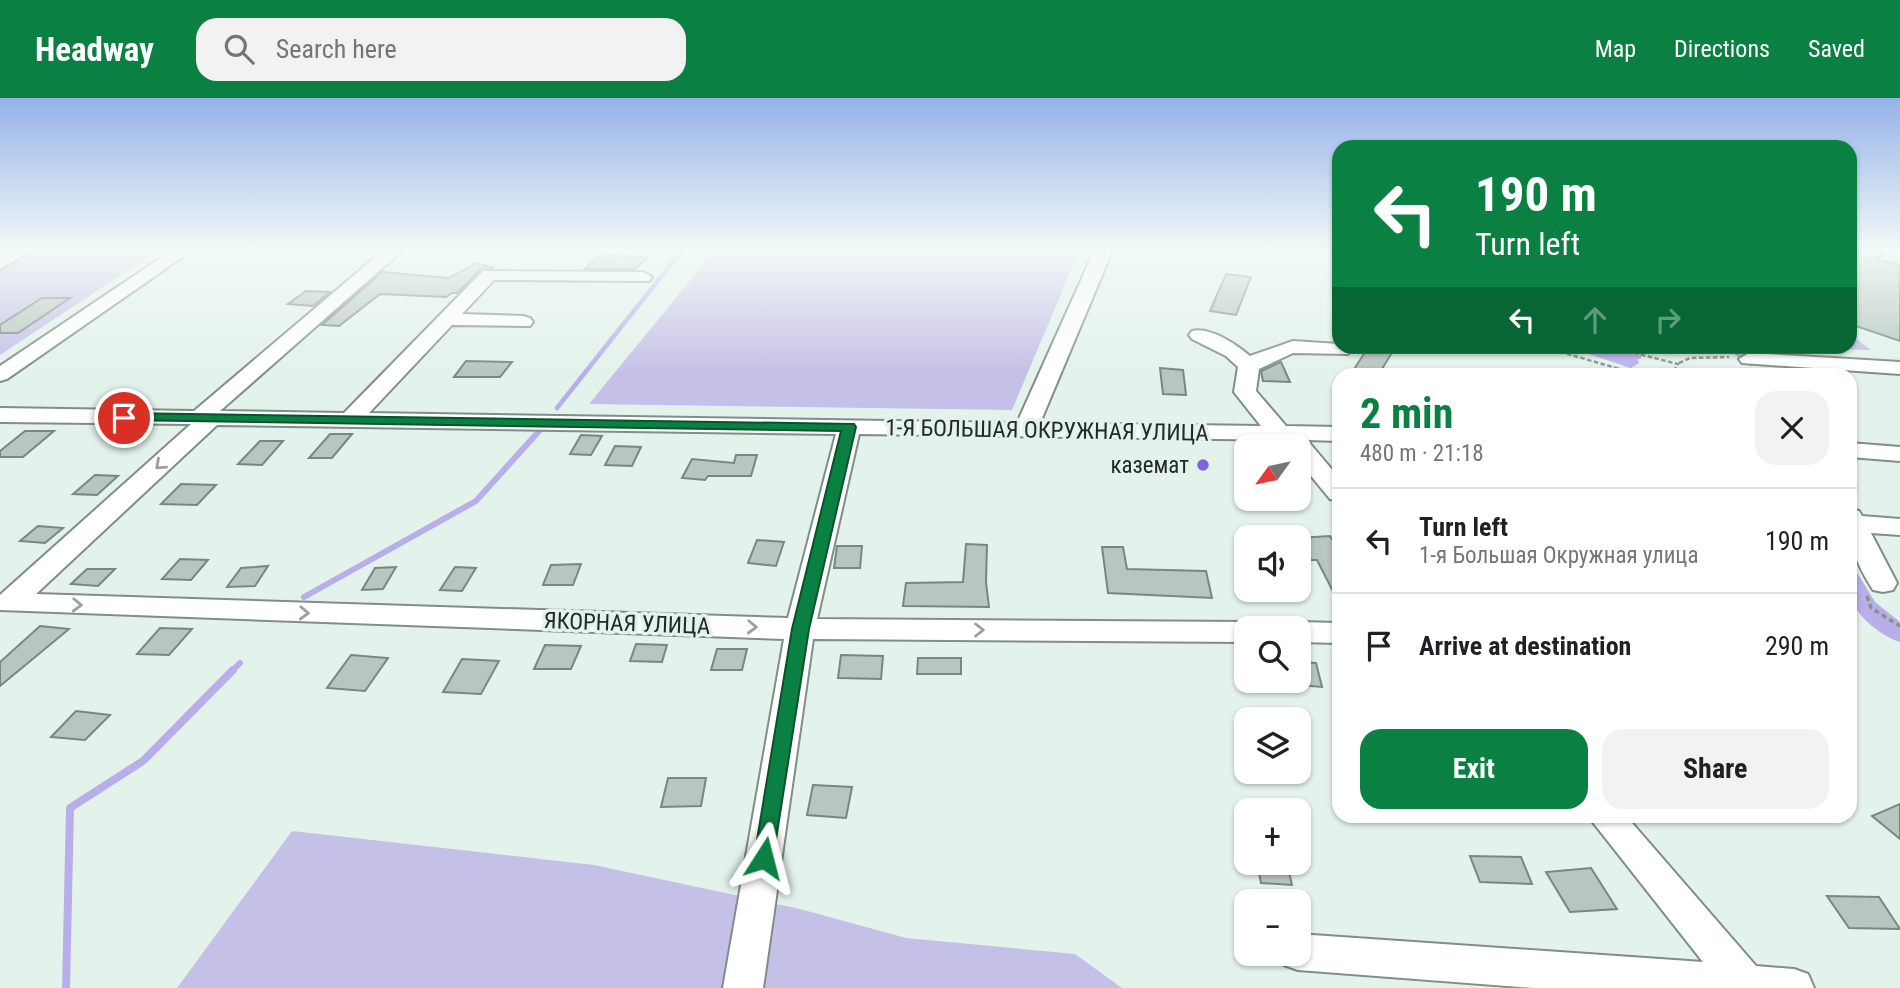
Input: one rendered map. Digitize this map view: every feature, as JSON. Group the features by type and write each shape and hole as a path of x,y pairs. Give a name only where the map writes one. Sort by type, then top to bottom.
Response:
{"street":[{"path":"0,375 124,291"},
{"path":"204,419 349,291"},
{"path":"349,421 474,291"},
{"path":"1026,429 1086,291"},
{"path":"447,319 523,322"},
{"path":"1199,335 1233,352 1250,366"},
{"path":"1332,348 1311,345 1271,351 1250,366 1245,392 1332,486"},
{"path":"0,359 23,359"},
{"path":"1745,359 1900,368"},
{"name":"1-Я БОЛЬШАЯ ОКРУЖНАЯ УЛИЦА","path":"0,415 1332,434"},
{"name":"ЯКОРНАЯ УЛИЦА","path":"204,419 9,603 800,629 1234,632"},
{"path":"760,884 800,629 849,427"},
{"path":"1857,451 1900,454"},
{"path":"1857,522 1900,527"},
{"path":"1857,531 1883,583"},
{"path":"1311,632 1332,632"},
{"path":"1611,823 1745,984"},
{"path":"1311,953 1794,988"}],"lane":[{"path":"743,988 760,884"}],"path":[{"path":"1568,354 1616,368"},
{"path":"1639,354 1678,364 1690,358 1745,359"}],"shaded area":[{"path":"0,291 97,291 0,355"},
{"path":"682,291 1062,291 1012,410 589,404"},
{"path":"1857,339 1871,350 1857,350"},
{"path":"292,831 594,865 800,909 906,938 1075,954 1122,988 177,988"}],"building":[{"path":"306,291 330,292 313,306 288,304"},
{"path":"361,291 459,291 446,297 380,294 339,326 322,325"},
{"path":"1219,291 1246,291 1236,315 1210,311"},
{"path":"1857,291 1900,291 1900,341 1857,326"},
{"path":"42,298 70,298 18,333 0,333 0,325"},
{"path":"1364,354 1391,354 1383,368 1355,368"},
{"path":"466,361 512,362 500,377 454,377"},
{"path":"1281,362 1290,382 1263,381 1261,371"},
{"path":"1160,368 1183,370 1186,395 1163,394"},
{"path":"25,431 54,431 23,457 0,457 0,451"},
{"path":"330,434 352,434 332,458 309,458"},
{"path":"581,435 602,436 591,455 570,454"},
{"path":"260,441 283,441 262,465 238,464"},
{"path":"615,446 641,447 632,466 605,465"},
{"path":"736,455 757,455 751,476 708,476 705,480 682,478 692,459 734,463"},
{"path":"95,475 118,476 97,495 73,494"},
{"path":"181,484 216,485 197,505 161,504"},
{"path":"38,526 63,528 45,543 20,541"},
{"path":"1330,536 1332,589 1317,560 1311,560 1311,537"},
{"path":"757,540 784,542 776,566 748,563"},
{"path":"966,544 987,545 986,582 989,607 903,606 906,583 963,582"},
{"path":"837,546 862,546 860,568 834,568"},
{"path":"1102,547 1123,547 1127,569 1206,571 1212,598 1108,593"},
{"path":"180,559 208,560 191,580 162,579"},
{"path":"581,564 573,585 543,585 551,565"},
{"path":"268,566 255,586 227,587 241,568"},
{"path":"396,567 383,589 362,590 375,568"},
{"path":"455,567 476,568 462,591 440,590"},
{"path":"87,569 115,569 98,586 71,584"},
{"path":"40,626 69,629 0,686 0,662"},
{"path":"160,628 192,629 169,655 137,654"},
{"path":"636,644 667,645 662,662 630,661"},
{"path":"545,645 581,646 571,669 534,669"},
{"path":"717,649 747,649 742,670 711,670"},
{"path":"351,655 388,658 365,691 327,688"},
{"path":"841,655 883,656 881,679 838,678"},
{"path":"918,658 961,658 961,674 917,674"},
{"path":"462,659 499,661 481,694 443,692"},
{"path":"1311,663 1316,663 1322,687 1311,686"},
{"path":"76,711 110,715 85,740 51,737"},
{"path":"668,778 706,778 701,806 661,807"},
{"path":"813,785 852,787 846,818 807,815"},
{"path":"1900,804 1900,839 1872,816"},
{"path":"1470,856 1521,857 1532,884 1480,882"},
{"path":"1591,868 1617,909 1570,912 1546,872"},
{"path":"1259,875 1290,875 1292,885 1261,883"},
{"path":"1827,896 1879,897 1900,929 1849,928"}],"waterway":[{"path":"557,408 650,291"},
{"path":"1600,354 1631,363"},
{"path":"1612,354 1639,357"},
{"path":"1738,354 1751,364"},
{"path":"304,597 476,501 540,430"},
{"path":"1857,591 1867,608 1900,634"},
{"path":"233,670 240,663"},
{"path":"66,988 70,808 143,761 233,670"}],"place":[{"name":"каземат","path":"1203,465"}],"route":[{"path":"124,418 849,427 800,629 764,858"}]}
